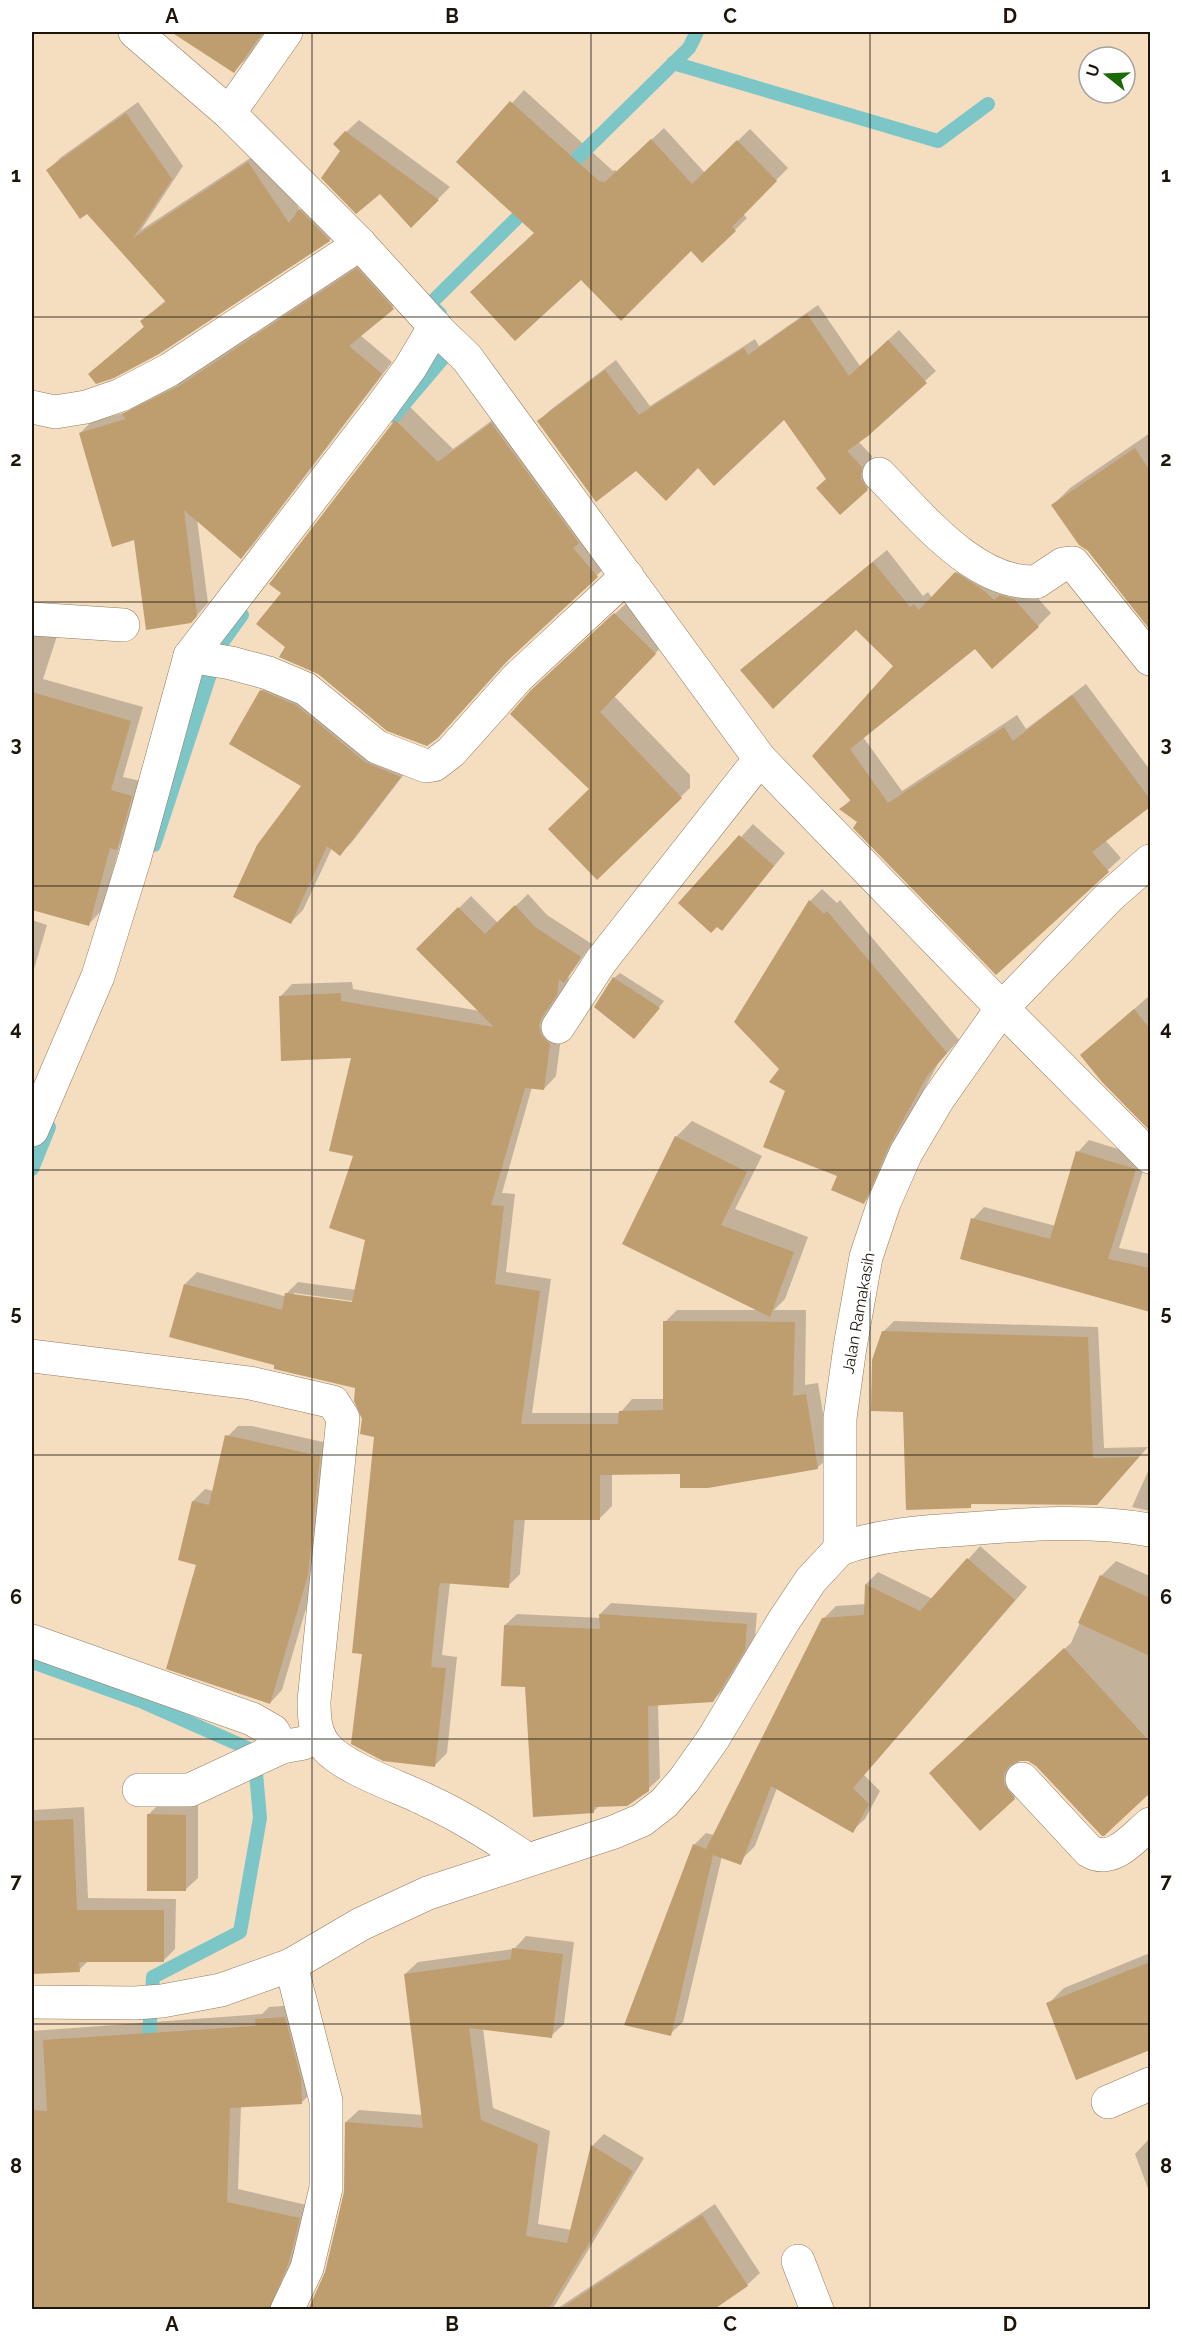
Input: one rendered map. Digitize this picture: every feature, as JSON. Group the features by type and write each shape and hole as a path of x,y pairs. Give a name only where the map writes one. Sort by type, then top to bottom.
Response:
{"street":[{"path":"135,32 229,113 360,244 437,329 467,358 760,759 1150,1157"},
{"path":"229,113 286,32"},
{"path":"32,407 55,412 86,407 121,395 169,370 360,244"},
{"path":"32,1130 98,976 135,860 194,656 381,409 437,329"},
{"path":"879,474 961,555 1003,577 1036,582 1063,564 1073,563 1150,659"},
{"path":"194,656 268,673 306,689 377,747 426,766 434,765 451,752 518,678 627,576"},
{"path":"32,619 123,625"},
{"path":"558,1026 601,962 760,759"},
{"name":"Jalan Ramakasih","path":"840,1549 840,1418 866,1257 884,1203 906,1153 938,1099 1002,1008 1110,896 1150,861"},
{"path":"32,1356 250,1383 333,1402 343,1418 314,1701 314,1718 320,1739 335,1755 348,1763 431,1802 489,1834 527,1859"},
{"path":"32,2001 149,2002 221,1990 291,1965 362,1924 428,1893 642,1820 664,1803 684,1780 811,1580 840,1549 868,1539 900,1534 1016,1525 1079,1523 1122,1525 1150,1530"},
{"path":"32,1641 252,1719 273,1731 267,1754"},
{"path":"139,1790 190,1790 267,1754 320,1739"},
{"path":"1022,1779 1089,1851 1095,1854 1103,1856 1118,1851 1150,1824"},
{"path":"287,2310 307,2268 326,2188 326,2101 291,1965"},
{"path":"1108,2102 1150,2085"},
{"path":"798,2261 817,2310"}],"building":[{"path":"171,32 263,32 234,73"},
{"path":"510,101 600,182 604,183 651,139 692,184 737,140 777,181 732,227 736,231 702,263 691,251 621,321 581,280 515,341 470,292 534,233 456,162"},
{"path":"126,113 172,179 133,238 248,162 289,223 299,209 330,241 159,354 114,378 96,384 88,374 144,327 140,321 166,302 87,214 80,219 46,170"},
{"path":"345,131 439,200 411,228 380,194 356,214 321,178 340,151 333,144"},
{"path":"357,268 394,309 349,346 382,374 241,559 184,510 197,616 191,623 146,630 134,540 112,547 79,433 126,419 122,414 179,386"},
{"path":"807,314 849,376 888,340 927,383 868,436 847,451 862,467 861,479 868,490 840,515 816,488 826,479 784,420 714,486 698,468 666,501 636,471 596,502 537,421 605,370 639,415 744,348 748,355"},
{"path":"395,420 438,462 491,423 579,543 573,548 598,577 504,664 438,738 427,746 387,731 318,674 279,657 285,647 256,624 281,593 269,584"},
{"path":"1135,448 1150,471 1150,630 1088,551 1079,545 1051,505"},
{"path":"873,562 910,607 914,604 919,610 955,572 982,589 994,600 1000,595 1014,599 1039,627 992,669 975,649 850,749 888,803 1004,727 1013,741 1072,695 1150,799 1150,807 1092,852 1109,872 996,975 853,828 857,822 839,809 851,801 812,756 893,666 856,630 773,709 740,670"},
{"path":"614,613 656,654 600,712 682,798 597,880 548,829 589,789 510,714 530,691"},
{"path":"260,690 296,705 365,762 401,777 340,856 327,846 291,924 233,897 257,845 301,786 229,744"},
{"path":"32,692 131,721 111,790 132,796 117,850 110,848 89,926 32,910"},
{"path":"739,835 774,866 722,931 717,927 711,933 678,903"},
{"path":"809,900 824,914 827,911 947,1053 927,1076 890,1144 864,1204 831,1190 837,1176 763,1147 785,1091 769,1082 779,1069 734,1022"},
{"path":"515,905 535,927 581,957 564,983 559,979 557,995 539,1025 541,1035 550,1044 544,1090 525,1088 491,1205 504,1206 495,1284 540,1291 521,1424 618,1424 619,1411 663,1410 663,1321 795,1322 793,1396 806,1394 818,1469 708,1488 680,1488 680,1474 600,1475 600,1520 514,1520 509,1588 441,1583 439,1586 431,1667 446,1668 435,1767 383,1761 351,1744 362,1654 352,1653 374,1437 360,1434 362,1419 354,1401 355,1388 274,1369 274,1365 169,1337 184,1284 282,1310 285,1293 352,1302 365,1240 329,1228 353,1156 329,1151 351,1058 281,1061 279,996 341,993 341,1001 494,1027 416,949 458,907 485,934"},
{"path":"613,977 660,1008 634,1039 594,1007"},
{"path":"1134,1009 1150,1029 1150,1131 1102,1082 1080,1055"},
{"path":"675,1136 747,1172 721,1225 794,1252 770,1317 622,1244"},
{"path":"1076,1151 1136,1169 1108,1259 1150,1268 1150,1312 960,1259 971,1218 1050,1239"},
{"path":"882,1331 1088,1337 1093,1458 1139,1457 1097,1505 971,1504 971,1508 906,1510 903,1412 871,1411 872,1360"},
{"path":"225,1435 320,1456 308,1575 270,1704 166,1669 196,1565 178,1560 192,1501 209,1505"},
{"path":"967,1558 1015,1600 853,1788 869,1804 853,1833 771,1786 741,1865 713,1855 671,2036 624,2025 693,1844 706,1849 822,1618 864,1615 865,1584 920,1611"},
{"path":"1100,1575 1150,1598 1150,1656 1078,1623"},
{"path":"599,1614 747,1624 745,1650 713,1702 648,1706 649,1791 627,1806 594,1807 594,1813 533,1817 525,1687 501,1686 504,1625 600,1629"},
{"path":"1064,1648 1150,1742 1150,1793 1102,1836 1036,1766 1028,1761 1018,1761 1009,1766 1004,1774 1004,1784 1015,1799 980,1831 929,1773"},
{"path":"147,1814 186,1815 186,1891 147,1891"},
{"path":"73,1819 77,1910 164,1910 164,1962 79,1962 80,1972 32,1974 32,1821"},
{"path":"512,1948 563,1954 552,2038 469,2028 481,2120 538,2144 526,2236 567,2243 591,2145 633,2171 548,2310 308,2310 325,2272 344,2192 345,2122 423,2128 404,1974 511,1959"},
{"path":"1150,1962 1150,2050 1076,2080 1046,2003"},
{"path":"285,2017 301,2079 302,2104 230,2108 227,2202 300,2218 289,2262 269,2310 32,2310 32,2110 47,2111 43,2040 256,2026 255,2019"},
{"path":"702,2215 748,2286 713,2310 559,2310"}],"waterway":[{"path":"563,172 689,48 697,32"},
{"path":"673,63 938,141 988,104"},
{"path":"440,314 430,304 530,205"},
{"path":"394,416 455,344"},
{"path":"154,845 219,647 242,615"},
{"path":"32,1169 49,1127"},
{"path":"32,1662 143,1702 254,1751 260,1818 240,1932 153,1977 148,2051"}]}
